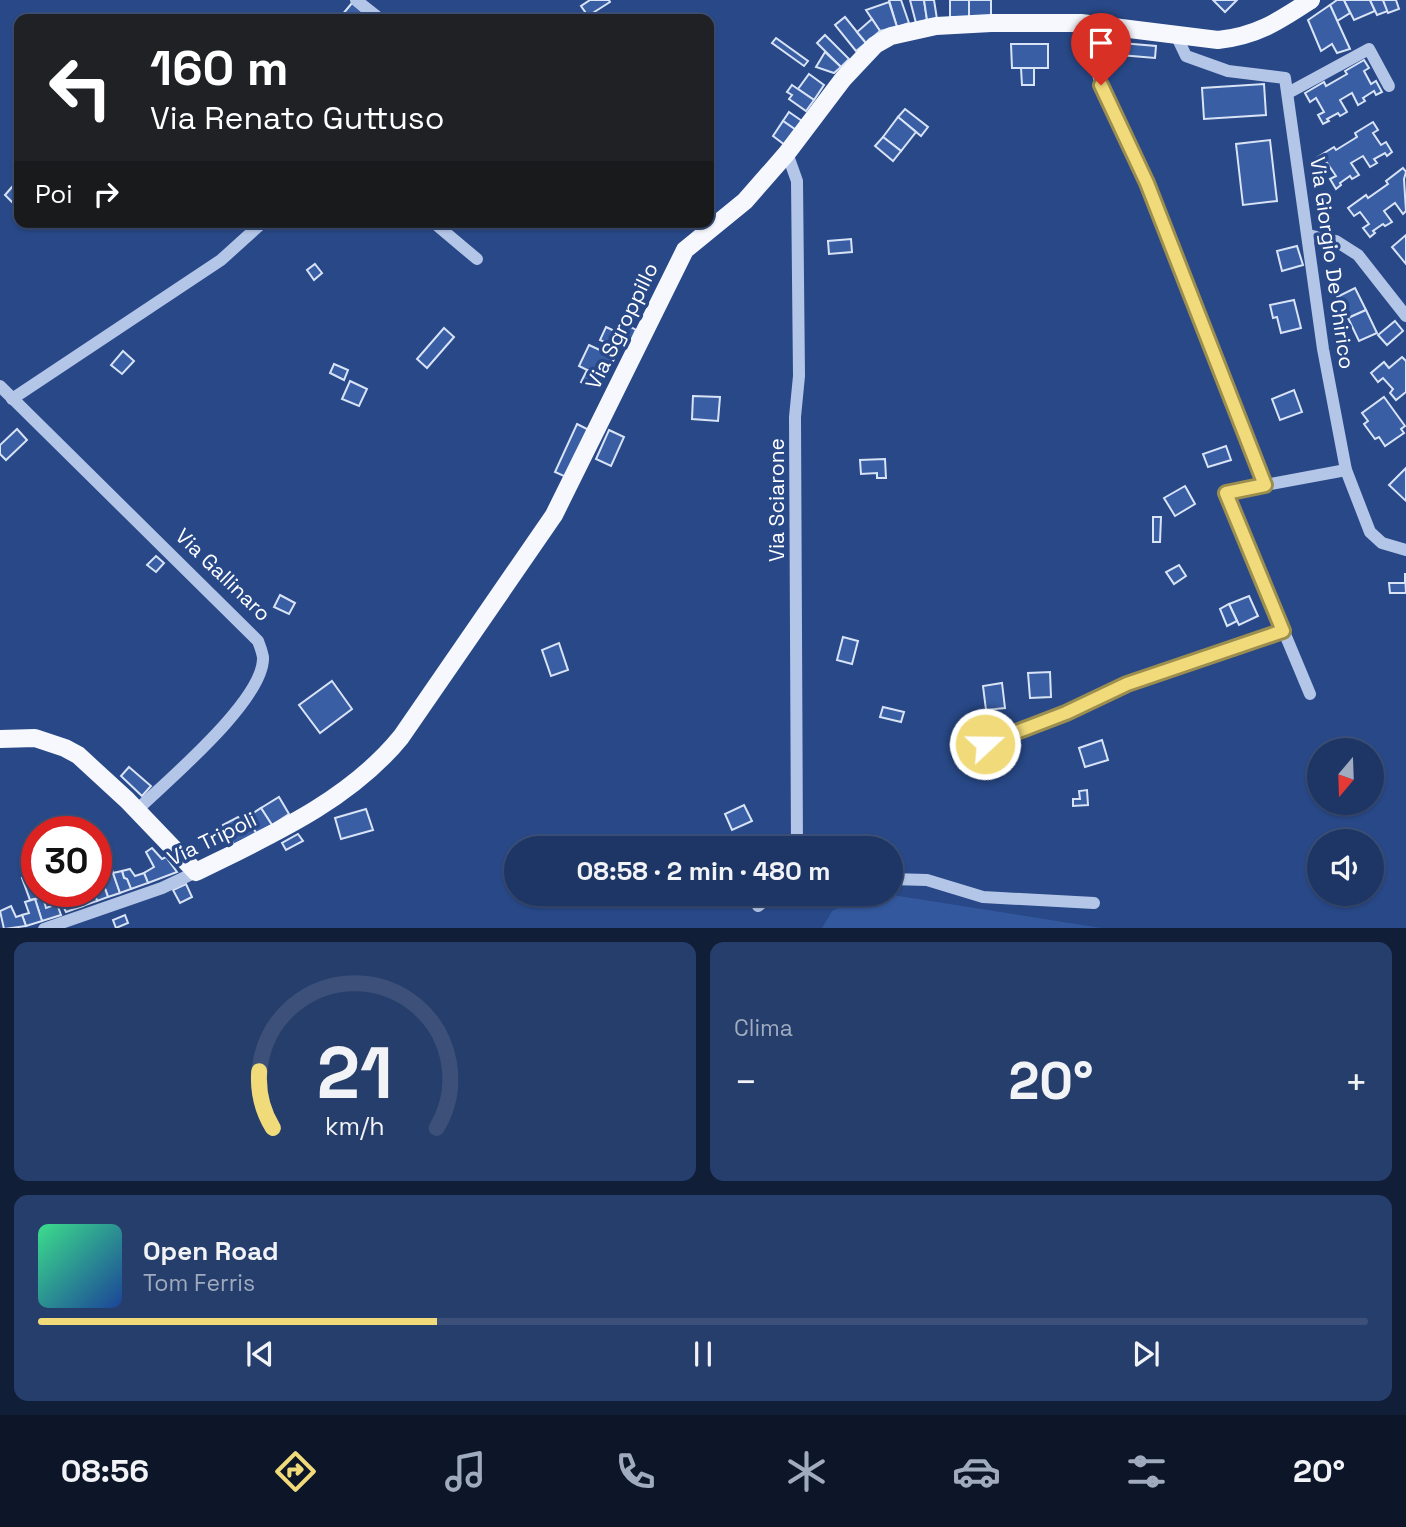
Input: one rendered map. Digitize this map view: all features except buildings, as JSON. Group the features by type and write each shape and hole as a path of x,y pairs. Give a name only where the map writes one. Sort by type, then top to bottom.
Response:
{"main road":[{"name":"Via Sgroppillo","path":"714,226 745,201 787,153 843,79 875,45 891,36 936,26 1081,23 1218,40 1239,38 1269,27 1311,0"},
{"name":"Via Sgroppillo","path":"384,758 554,515 685,250 712,228"},
{"path":"0,739 35,738 65,748 104,777 197,872"},
{"name":"Via Tripoli","path":"197,872 279,831 334,797 384,758"}],"street":[{"path":"356,0 374,14"},
{"path":"1081,23 1101,85 1147,183 1265,485"},
{"path":"1176,35 1186,56 1228,71 1285,78 1288,93 1369,49 1389,86"},
{"name":"Via Giorgio De Chirico","path":"1288,93 1323,349 1346,470 1370,532 1382,543 1406,550"},
{"name":"Via Sciarone","path":"787,153 796,181 797,194 797,836"},
{"path":"12,400 221,260 256,228"},
{"path":"440,228 477,259"},
{"path":"1308,235 1336,241 1358,255 1406,316"},
{"name":"Via Gallinaro","path":"0,386 258,641 263,657 258,676 240,709 137,810"},
{"path":"1310,694 1226,493 1346,470"},
{"path":"985,744 1066,713 1127,684 1283,631"},
{"name":"Via Tripoli","path":"47,928 162,888 197,872"},
{"path":"903,879 927,880 983,897 1094,903"}],"shaded area":[{"path":"903,897 1101,928 822,928 832,911 842,906 903,906"}],"route":[{"path":"985,744 1066,713 1127,684 1283,631 1226,493 1265,485 1147,183 1101,85"}]}
